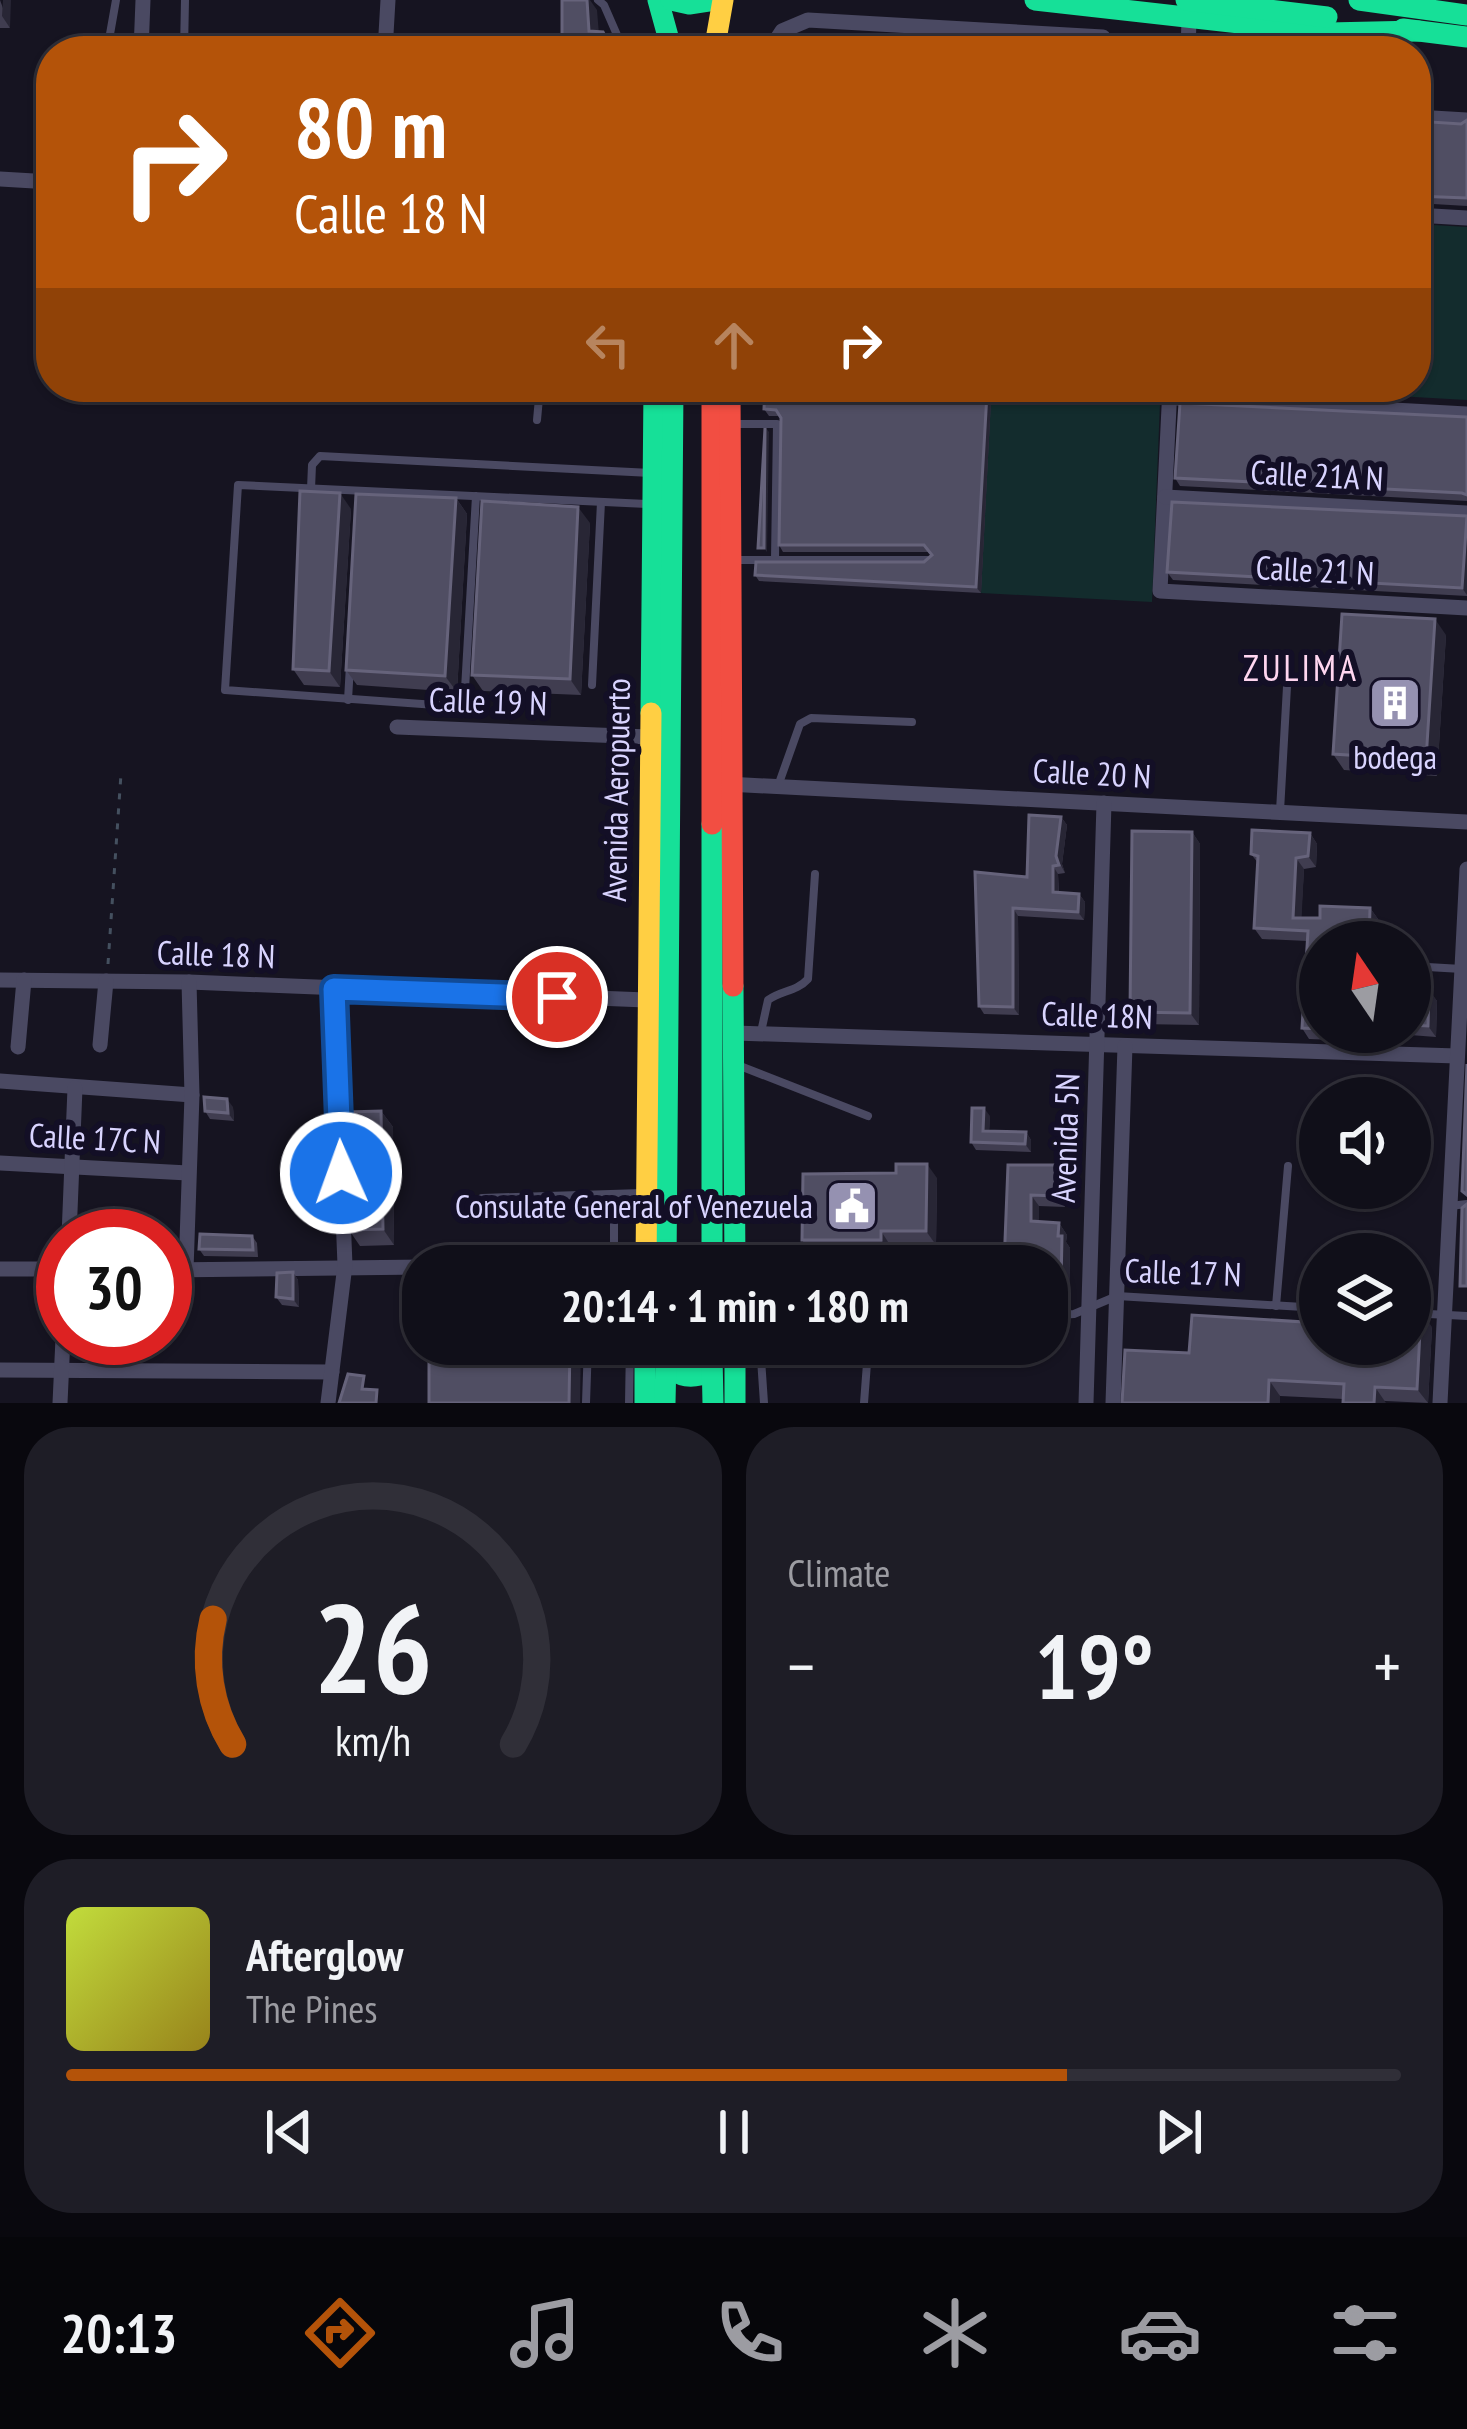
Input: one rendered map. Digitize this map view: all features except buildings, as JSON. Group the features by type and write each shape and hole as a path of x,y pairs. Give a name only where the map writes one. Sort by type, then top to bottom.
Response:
{"main road":[{"path":"664,7 719,0 716,36"},
{"path":"1035,0 1315,15 1467,38"},
{"path":"1359,0 1467,15"},
{"path":"1188,10 1328,33 1419,32"},
{"path":"718,24 720,36"},
{"name":"Avenida Aeropuerto","path":"654,402 649,737 659,806 666,1245"},
{"name":"Avenida Aeropuerto","path":"646,1245 646,1000 672,633 673,402"},
{"path":"713,402 723,624 724,784 713,1245"},
{"path":"723,624 732,560 730,402"},
{"path":"652,605 672,633"},
{"path":"724,784 735,1064 735,1245"},
{"path":"645,1403 648,1365"},
{"path":"665,1403 666,1365"},
{"path":"669,1365 671,1372 691,1378 709,1365"},
{"path":"712,1365 713,1403"},
{"path":"734,1365 735,1403"}],"street":[{"path":"141,36 143,0"},
{"path":"387,36 388,0"},
{"path":"1404,4 1431,0"},
{"path":"779,36 808,20 1086,36"},
{"path":"1431,118 1467,120"},
{"path":"0,179 36,181"},
{"path":"1431,216 1467,218"},
{"path":"1165,497 1170,402"},
{"path":"1352,402 1467,413"},
{"name":"Calle 21A N","path":"1165,497 1467,513"},
{"name":"Calle 21 N","path":"1165,497 1160,591 1467,608"},
{"name":"Calle 19 N","path":"397,727 649,737"},
{"name":"Calle 20 N","path":"724,784 1467,822"},
{"name":"Avenida 5N","path":"1086,1403 1104,803"},
{"path":"1440,1403 1467,869"},
{"name":"Calle 18 N","path":"0,980 189,982 646,1000"},
{"path":"18,1047 24,980"},
{"path":"100,1045 106,981"},
{"path":"187,1209 192,1095 189,982"},
{"path":"328,1403 345,1265 334,989"},
{"name":"Calle 18N","path":"734,1033 1457,1056"},
{"name":"Avenida 5N","path":"1113,1403 1125,1046"},
{"path":"0,1081 192,1095"},
{"path":"70,1209 75,1088"},
{"name":"Calle 17C N","path":"0,1163 188,1173"},
{"path":"192,1270 402,1265"},
{"path":"0,1269 36,1269"},
{"path":"60,1403 61,1365"},
{"path":"0,1370 332,1372"}],"lane":[{"path":"110,36 116,0"},
{"path":"184,0 184,36"},
{"path":"598,0 617,36"},
{"path":"537,420 539,402"},
{"path":"730,424 777,424 775,559"},
{"path":"311,489 312,465 320,456 652,473"},
{"path":"476,496 464,707 225,690 238,485 311,489 476,496 601,502 652,505"},
{"path":"359,514 360,491"},
{"path":"592,685 601,502"},
{"path":"732,560 928,560"},
{"path":"348,700 351,653"},
{"path":"1280,813 1288,669"},
{"path":"777,787 800,724 811,718 912,722"},
{"path":"761,1034 768,1000 808,980 815,874"},
{"path":"1431,967 1462,969"},
{"path":"735,1064 868,1116"},
{"path":"1276,1306 1288,1166"},
{"path":"482,1198 646,1193"},
{"path":"614,1195 614,1245"},
{"path":"1448,1206 1467,1204"},
{"name":"Calle 17 N","path":"1068,1314 1117,1296 1299,1307"},
{"path":"1431,1313 1467,1316"},
{"path":"586,1403 587,1365"},
{"path":"629,1403 630,1365"},
{"path":"761,1365 764,1403"},
{"path":"864,1403 867,1365"}],"path":[{"path":"106,981 121,774"}],"green space":[{"path":"1431,225 1467,227 1467,400 1431,398"},
{"path":"991,402 1160,403 1152,602 981,593"}],"traffic: fast":[{"path":"658,0 668,36"},
{"path":"671,0 689,4 715,0"},
{"path":"1035,0 1328,33 1419,31"},
{"path":"1186,0 1327,17"},
{"path":"1359,0 1467,15"},
{"path":"1403,29 1467,37"},
{"path":"651,713 654,402"},
{"path":"666,1245 673,402"},
{"path":"712,824 712,1245"},
{"path":"733,986 735,1245"},
{"path":"645,1365 645,1403"},
{"path":"665,1403 666,1365"},
{"path":"668,1365 691,1376 700,1375 707,1365"},
{"path":"712,1365 713,1403"},
{"path":"735,1365 735,1403"}],"traffic: slow":[{"path":"717,36 723,0"},
{"path":"646,1245 651,713"}],"traffic: jam":[{"path":"712,402 712,824"},
{"path":"730,402 733,986"}],"place":[{"name":"bodega","path":"1395,703"},
{"name":"Consulate General of Venezuela","path":"852,1206"}],"district":[{"name":"ZULIMA","path":"1301,668"}],"route":[{"path":"341,1173 334,989 557,997"}]}
